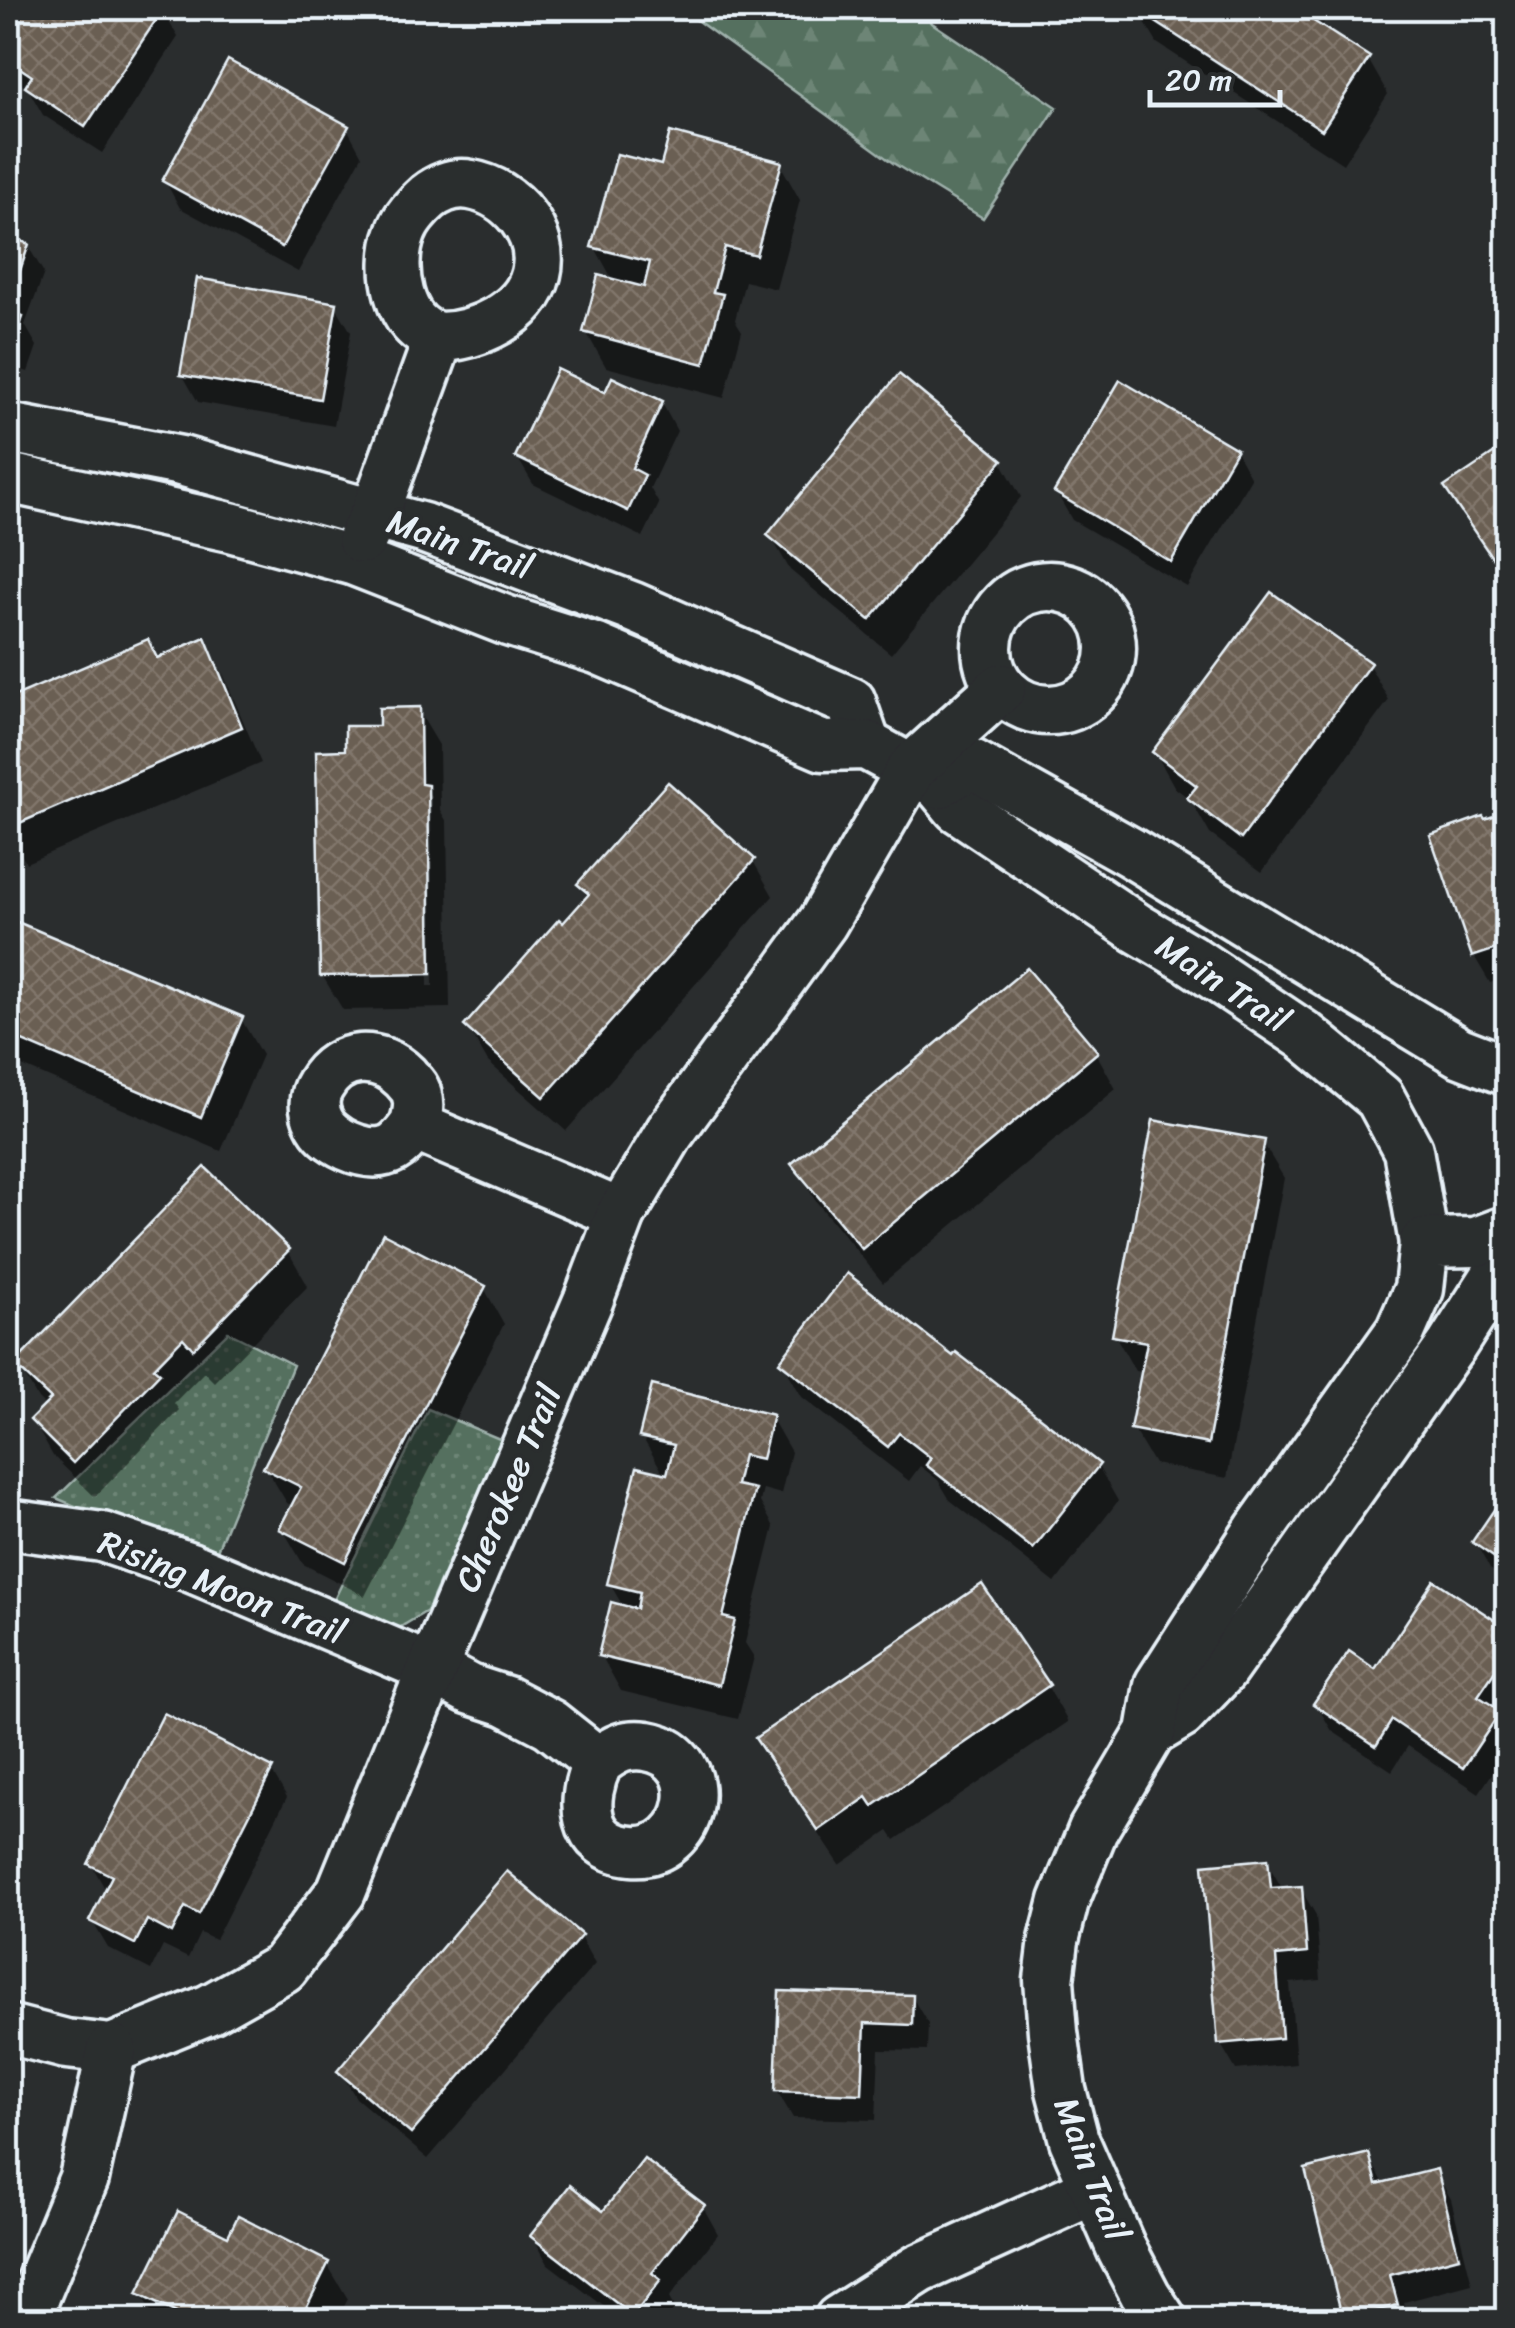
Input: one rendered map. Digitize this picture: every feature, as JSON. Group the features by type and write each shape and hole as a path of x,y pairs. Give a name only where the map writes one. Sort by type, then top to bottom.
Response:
{"street":[{"path":"352,560 375,514 439,336"},
{"name":"Main Trail","path":"8,428 165,457 423,528 633,607 852,702 866,745"},
{"path":"152,509 165,457"},
{"name":"Main Trail","path":"8,478 230,527 352,560 508,621 597,649 823,746 866,745 925,776 958,808 1305,1036 1380,1098 1408,1150 1424,1244 1419,1288 1400,1332 1259,1530 1159,1685 1151,1732 1093,1830 1064,1901 1054,1940 1049,1980 1053,2032 1061,2090 1074,2140 1122,2250 1162,2320"},
{"name":"Cherokee Trail","path":"8,2029 66,2044 112,2049 210,2009 283,1968 342,1892 621,1214 670,1132 925,776 1001,688"},
{"name":"Main Trail","path":"925,776 972,764 1170,877 1458,1052 1508,1071"},
{"path":"1136,928 1170,877"},
{"path":"414,1126 621,1214"},
{"path":"1424,1244 1476,1242 1508,1230"},
{"name":"Main Trail","path":"1151,1732 1181,1714 1222,1670 1452,1345 1508,1254"},
{"name":"Rising Moon Trail","path":"8,1524 102,1536 190,1566 432,1669 469,1689 506,1701 550,1724 598,1762"},
{"path":"26,2320 84,2178 112,2049"},
{"path":"840,2320 919,2269 1095,2189"}],"green space":[{"path":"680,8 923,8 932,23 1057,107 983,218 893,163"},
{"path":"228,1332 293,1365 213,1560 216,1565 56,1498"},
{"path":"428,1409 502,1440 427,1611 394,1631 331,1606"}],"building":[{"path":"14,8 164,8 85,127 25,87 32,76 8,60 8,18"},
{"path":"1134,8 1293,8 1370,57 1322,130"},
{"path":"228,60 349,126 282,247 162,181"},
{"path":"670,132 782,162 756,255 725,247 713,292 723,294 704,364 583,332 598,275 644,287 650,262 591,247 617,154 661,165"},
{"path":"8,236 29,244 8,306"},
{"path":"197,278 337,303 320,399 180,375"},
{"path":"8,311 23,317 13,346 8,344"},
{"path":"557,369 605,392 612,377 663,401 632,468 645,475 628,511 515,457"},
{"path":"899,374 1003,460 870,620 767,535"},
{"path":"1120,380 1237,449 1171,562 1054,492"},
{"path":"1508,444 1508,581 1444,487"},
{"path":"1271,592 1371,663 1241,839 1187,798 1197,786 1152,752"},
{"path":"205,637 242,727 8,828 8,699 148,639 157,658"},
{"path":"420,707 421,784 428,785 431,974 320,976 316,751 345,750 345,726 379,726 379,708"},
{"path":"668,782 755,859 544,1097 464,1026 559,919 563,923 589,894 577,884"},
{"path":"1508,811 1508,945 1472,957 1430,835"},
{"path":"8,918 243,1017 201,1117 8,1035"},
{"path":"1027,968 1098,1052 862,1249 791,1164"},
{"path":"1153,1120 1265,1140 1208,1444 1130,1429 1147,1342 1112,1336"},
{"path":"205,1167 290,1249 193,1349 183,1338 154,1368 160,1373 73,1463 30,1420 51,1399 14,1364"},
{"path":"383,1233 486,1286 345,1562 279,1529 301,1487 263,1468"},
{"path":"847,1273 1100,1464 1033,1549 926,1465 931,1458 899,1433 888,1447 779,1362"},
{"path":"652,1385 773,1415 762,1459 743,1455 736,1485 755,1489 723,1617 735,1620 719,1685 598,1656 611,1602 637,1609 640,1592 607,1584 637,1467 667,1474 674,1445 639,1437"},
{"path":"1508,1489 1508,1555 1502,1563 1472,1542"},
{"path":"1434,1580 1508,1629 1508,1652 1478,1696 1501,1711 1463,1768 1392,1720 1376,1746 1313,1704 1349,1651 1375,1669"},
{"path":"982,1584 1050,1685 873,1806 867,1797 818,1831 755,1738"},
{"path":"164,1713 273,1768 199,1914 185,1907 172,1933 147,1920 135,1944 89,1921 112,1876 88,1864"},
{"path":"1268,1859 1271,1888 1302,1886 1307,1953 1276,1956 1282,2038 1218,2044 1203,1865"},
{"path":"507,1871 582,1935 411,2134 337,2071"},
{"path":"779,1991 913,1995 912,2025 865,2023 862,2094 775,2091"},
{"path":"1369,2153 1377,2184 1437,2169 1459,2257 1390,2275 1398,2305 1343,2320 1305,2169"},
{"path":"644,2159 705,2205 652,2273 661,2280 633,2316 530,2236 570,2185 603,2211"},
{"path":"178,2211 228,2236 238,2216 329,2262 300,2320 191,2320 137,2294"}]}
